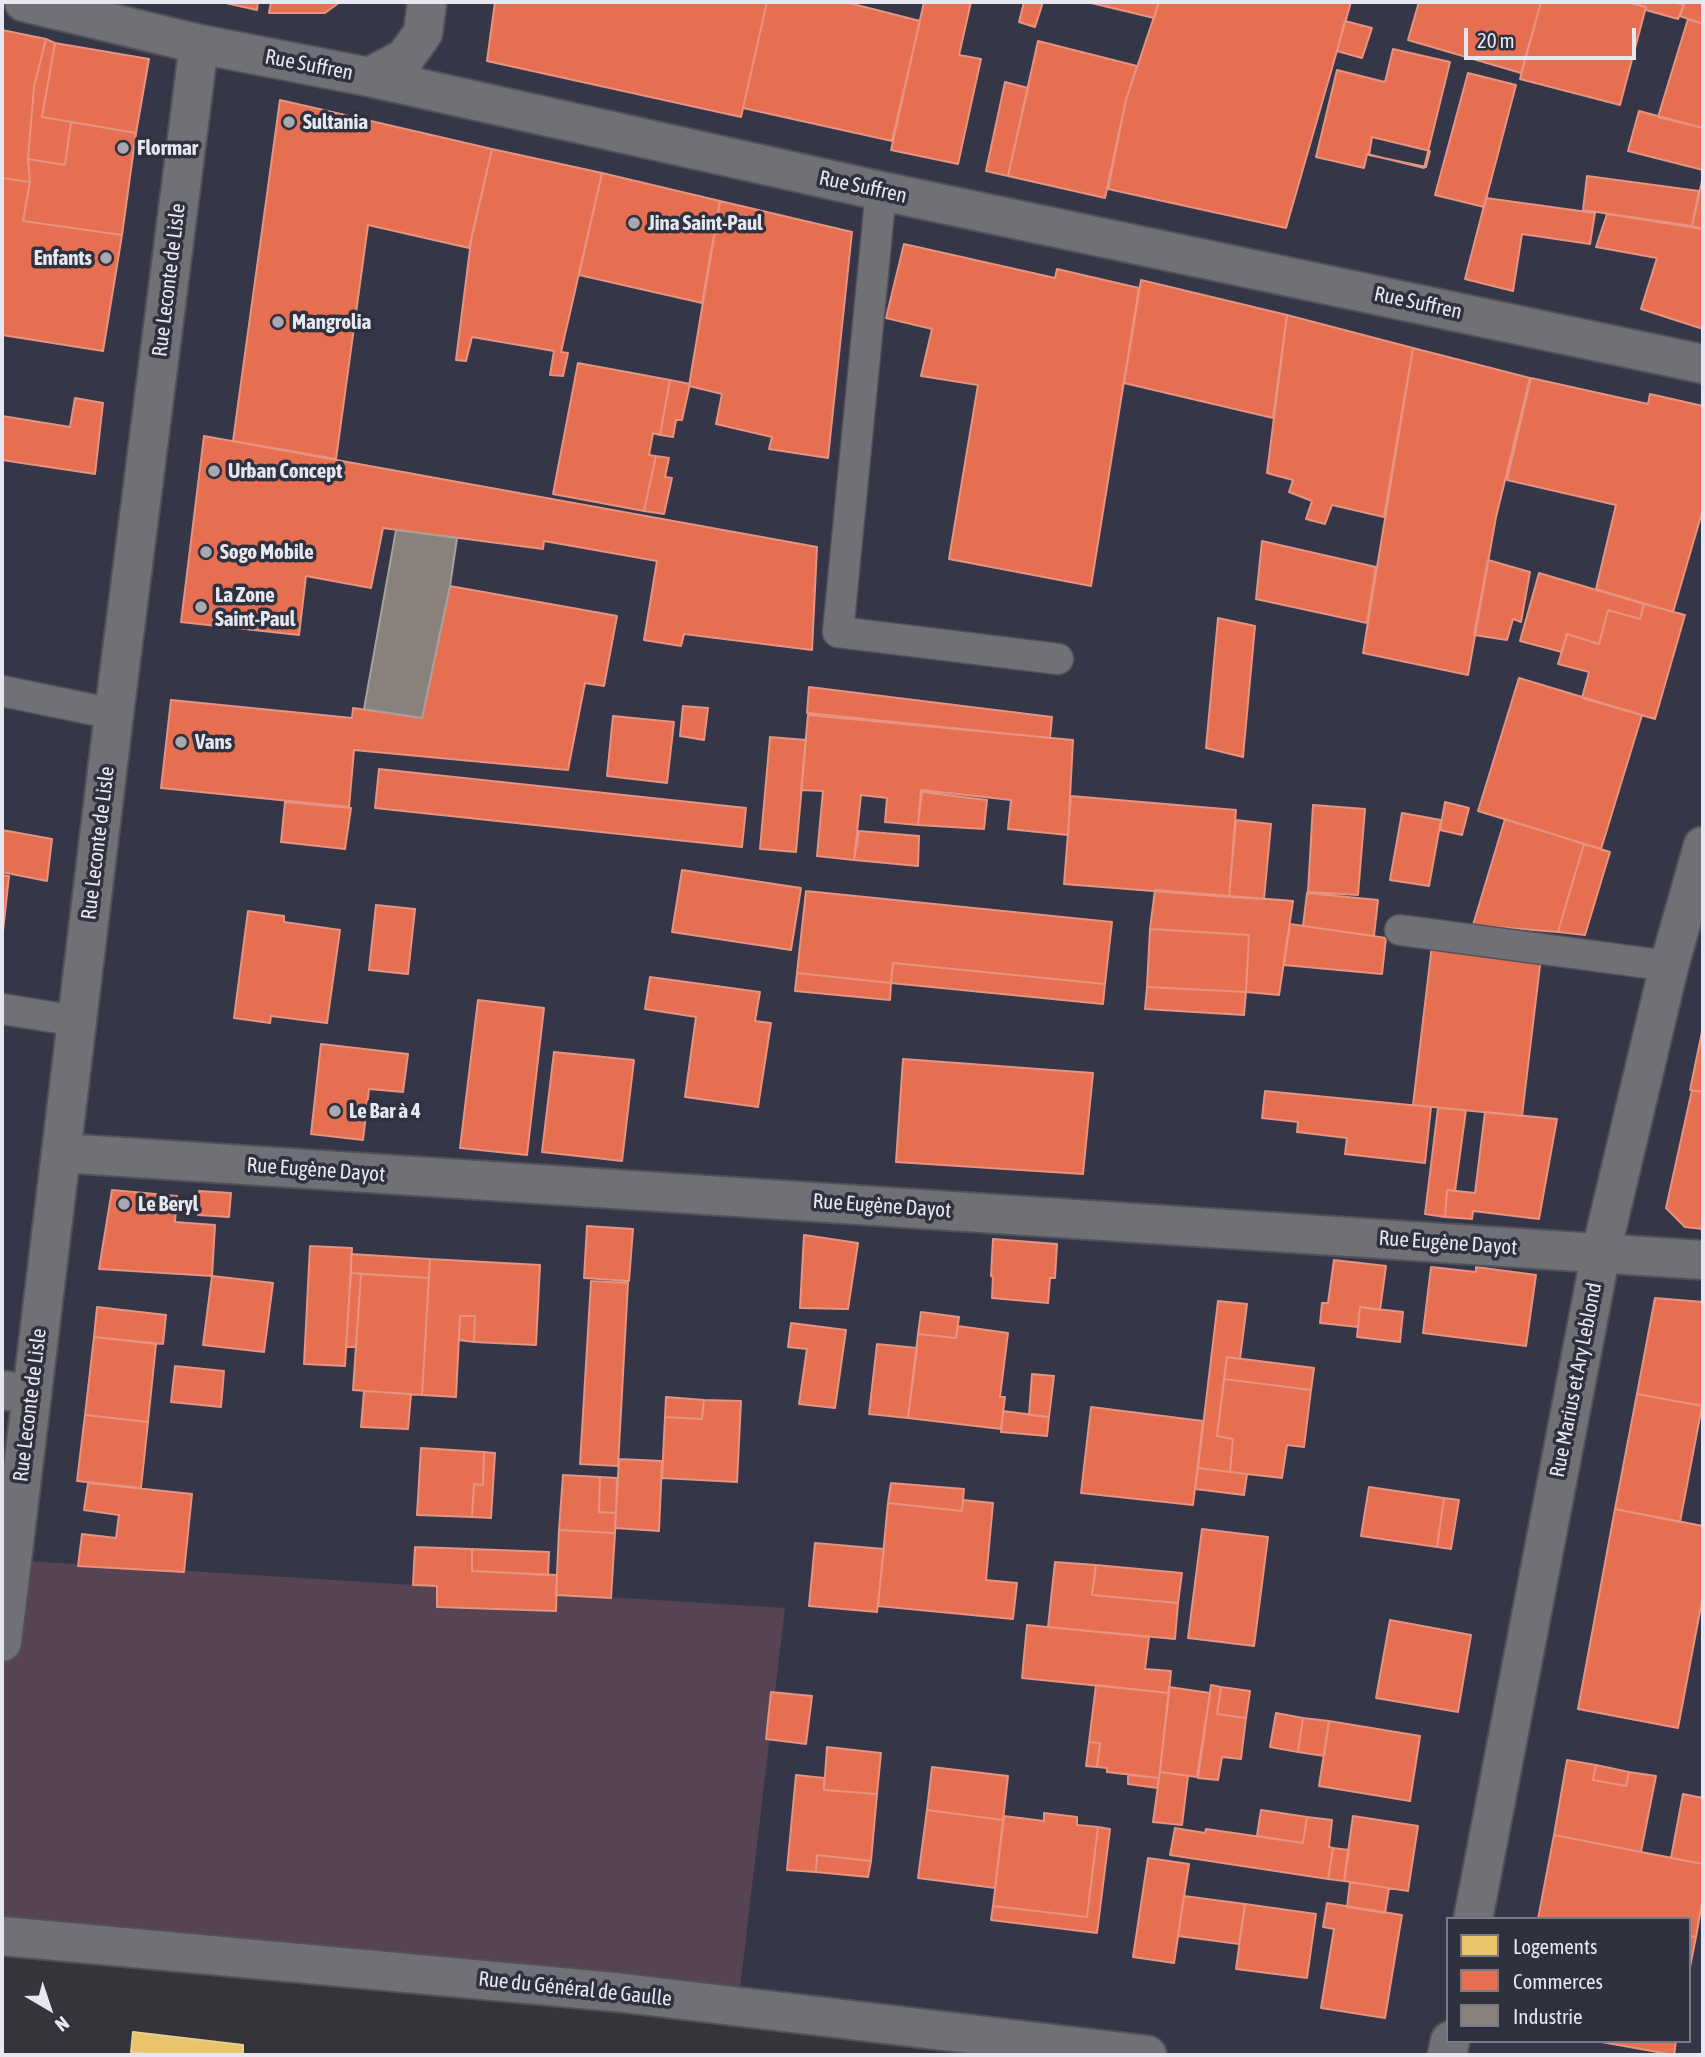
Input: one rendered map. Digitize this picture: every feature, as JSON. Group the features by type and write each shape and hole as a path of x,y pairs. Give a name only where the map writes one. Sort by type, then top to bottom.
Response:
{"street":[{"name":"Rue Suffren","path":"24,2 199,44 369,77 881,191 1703,364"},
{"path":"369,77 405,58 423,33 427,2"},
{"name":"Rue Leconte de Lisle","path":"2,1639 17,1392 61,1153 199,44"},
{"name":"Rue Marius et Ary Leblond","path":"1473,1917 1601,1252 1669,966 1703,846"},
{"name":"Rue Eugène Dayot","path":"61,1153 1703,1260"},
{"name":"Rue du Général de Gaulle","path":"2,1936 615,1992 1147,2055"}],"lane":[{"path":"881,191 838,632 1058,659"},
{"path":"2,691 114,714"},
{"path":"1400,930 1669,966"},
{"path":"2,1009 77,1021"}],"shaded area":[{"path":"2,2 1703,2 1703,2055 1147,2055 738,2006 785,1609 12,1560 2,1642"},
{"path":"12,1560 785,1608 738,2006 2,1936 2,1642"}],"building: Logements":[{"path":"133,2032 243,2045 243,2055 157,2055 131,2052"}],"building: Commerces":[{"path":"221,2 258,2 257,10"},
{"path":"271,2 340,2 325,13 269,13"},
{"path":"495,2 767,2 741,117 487,61"},
{"path":"767,2 845,2 920,21 892,141 743,108"},
{"path":"924,2 971,2 959,55 981,59 958,164 891,150"},
{"path":"1024,2 1043,2 1035,27 1019,22"},
{"path":"1087,2 1159,2 1154,18"},
{"path":"1159,2 1351,2 1286,228 1108,189 1126,100"},
{"path":"1419,2 1541,2 1521,73 1408,40"},
{"path":"1541,2 1626,2 1646,7 1620,105 1520,79"},
{"path":"1640,2 1674,2 1684,5 1678,19 1646,10 1646,7 1639,5"},
{"path":"1685,2 1703,2 1703,24 1680,16"},
{"path":"1688,19 1703,24 1703,128 1658,117"},
{"path":"1345,21 1372,28 1362,58 1337,51"},
{"path":"2,30 46,39 34,87 28,159 30,182 2,178"},
{"path":"46,39 55,43 42,117 71,122 65,165 28,159 34,87"},
{"path":"1038,41 1137,66 1126,100 1105,198 1008,176"},
{"path":"55,43 149,59 136,133 42,117"},
{"path":"1393,49 1450,62 1424,168 1367,154 1364,168 1316,157 1337,70 1385,82"},
{"path":"1468,73 1516,85 1484,207 1435,195"},
{"path":"1005,82 1028,88 1008,176 986,171"},
{"path":"280,100 492,149 469,248 368,225 336,459 233,441"},
{"path":"1639,111 1703,128 1703,170 1628,151"},
{"path":"71,122 136,133 122,235 23,221 30,182 28,159 65,165"},
{"path":"1372,137 1430,151 1426,167 1369,155"},
{"path":"492,149 602,173 561,352 568,353 563,376 550,375 554,351 472,337 466,361 456,360 471,241"},
{"path":"602,173 720,201 702,303 579,275"},
{"path":"1587,176 1699,191 1692,226 1583,210"},
{"path":"2,178 30,182 23,221 122,235 103,351 2,335"},
{"path":"1703,181 1703,229 1692,226"},
{"path":"1486,198 1595,213 1590,244 1522,234 1513,291 1465,279"},
{"path":"720,201 852,232 828,458 769,449 772,437 716,424 722,394 689,386"},
{"path":"1607,214 1703,229 1703,329 1641,309 1657,258 1596,247"},
{"path":"904,244 1055,278 1057,269 1139,288 1091,586 949,559 978,385 921,376 932,329 886,318"},
{"path":"1141,280 1287,315 1273,418 1124,383"},
{"path":"1287,315 1413,348 1384,517 1332,505 1325,524 1306,519 1312,501 1289,492 1293,480 1267,473"},
{"path":"1413,348 1530,378 1496,517 1468,675 1363,653"},
{"path":"578,363 670,380 660,435 653,433 649,455 656,456 644,511 553,494"},
{"path":"1531,378 1648,404 1650,394 1703,406 1703,509 1673,612 1596,589 1616,505 1507,480"},
{"path":"670,380 690,384 682,420 676,420 673,437 660,435"},
{"path":"75,398 103,403 95,474 2,460 2,416 70,427"},
{"path":"204,436 817,547 812,650 684,634 681,646 644,640 657,561 544,541 543,549 383,528 371,588 306,576 299,635 181,622"},
{"path":"656,456 669,458 665,477 672,478 664,514 644,511"},
{"path":"1262,541 1376,567 1367,623 1256,599"},
{"path":"1488,560 1530,572 1521,622 1513,619 1507,640 1474,635"},
{"path":"1539,573 1644,604 1640,619 1608,610 1599,644 1567,634 1562,652 1520,641"},
{"path":"450,586 617,616 604,686 585,683 568,770 354,750 349,807 161,788 171,700 352,718 353,708 422,718"},
{"path":"1644,604 1685,615 1655,719 1582,698 1589,672 1558,664 1567,634 1599,644 1608,610 1640,619"},
{"path":"1218,618 1255,626 1243,757 1206,748"},
{"path":"1519,678 1642,715 1601,849 1478,811"},
{"path":"809,687 1052,717 1050,738 807,713"},
{"path":"683,706 708,708 704,740 680,736"},
{"path":"808,715 1073,740 1068,835 1008,829 1011,800 921,790 918,825 885,822 887,798 861,795 854,860 817,856 823,791 801,790"},
{"path":"613,716 674,722 667,783 607,776"},
{"path":"770,737 806,740 796,852 760,849"},
{"path":"379,769 746,808 742,847 375,808"},
{"path":"922,792 987,800 984,829 918,825"},
{"path":"1071,796 1236,810 1229,897 1064,884"},
{"path":"285,802 351,808 345,849 281,842"},
{"path":"1445,802 1469,808 1462,835 1440,830"},
{"path":"1313,805 1365,809 1358,895 1308,892"},
{"path":"1402,813 1441,820 1429,886 1390,880"},
{"path":"1505,819 1584,844 1558,932 1473,925"},
{"path":"1236,820 1271,824 1264,899 1229,897"},
{"path":"2,830 52,839 47,881 2,872"},
{"path":"859,831 919,836 918,866 854,860"},
{"path":"1584,844 1610,852 1585,935 1558,932"},
{"path":"682,870 801,888 791,950 672,932"},
{"path":"2,875 9,876 2,940"},
{"path":"1155,890 1293,901 1279,995 1246,992 1249,935 1150,929"},
{"path":"806,891 1112,922 1105,984 893,963 891,983 797,973"},
{"path":"1307,893 1378,900 1374,936 1303,926"},
{"path":"376,905 415,909 408,974 369,970"},
{"path":"248,911 284,916 284,922 340,930 327,1023 271,1016 270,1023 234,1018"},
{"path":"1290,924 1386,938 1382,974 1284,965"},
{"path":"1150,929 1249,935 1246,992 1147,987"},
{"path":"1432,945 1541,957 1522,1116 1413,1105"},
{"path":"893,963 1105,984 1103,1004 891,983"},
{"path":"797,973 891,983 890,1000 795,991"},
{"path":"650,977 760,992 755,1021 771,1023 758,1107 685,1097 696,1017 645,1009"},
{"path":"1147,987 1246,992 1244,1015 1145,1009"},
{"path":"478,1000 544,1008 527,1155 460,1148"},
{"path":"1703,1027 1703,1092 1690,1090"},
{"path":"321,1044 408,1054 403,1092 369,1089 363,1140 311,1134"},
{"path":"554,1052 634,1060 622,1161 542,1152"},
{"path":"903,1059 1093,1073 1083,1174 896,1162"},
{"path":"1692,1090 1703,1092 1703,1229 1685,1227 1666,1208"},
{"path":"1265,1091 1431,1107 1425,1163 1345,1154 1347,1138 1297,1132 1298,1122 1262,1118"},
{"path":"1438,1108 1466,1110 1455,1191 1447,1190 1445,1217 1425,1214"},
{"path":"1485,1112 1557,1119 1539,1219 1473,1211 1472,1219 1445,1217 1447,1190 1475,1193"},
{"path":"112,1190 177,1196 175,1222 215,1225 212,1276 99,1269"},
{"path":"199,1191 231,1193 229,1217 198,1215"},
{"path":"587,1226 633,1229 629,1281 584,1278"},
{"path":"804,1235 858,1243 848,1309 800,1308"},
{"path":"993,1239 1057,1244 1055,1278 1050,1278 1048,1303 992,1298"},
{"path":"310,1246 352,1248 345,1366 304,1364"},
{"path":"351,1254 430,1259 429,1278 351,1273"},
{"path":"430,1259 540,1265 536,1345 474,1342 475,1316 460,1316 456,1397 422,1395"},
{"path":"1334,1260 1386,1266 1380,1310 1360,1307 1358,1327 1320,1323 1322,1303 1328,1303"},
{"path":"1431,1267 1476,1272 1476,1267 1536,1275 1526,1346 1423,1333"},
{"path":"351,1273 361,1274 356,1347 346,1347"},
{"path":"361,1274 429,1278 422,1395 353,1390"},
{"path":"212,1276 273,1283 264,1352 203,1345"},
{"path":"591,1281 628,1283 618,1466 580,1464"},
{"path":"1655,1298 1703,1302 1703,1406 1637,1394"},
{"path":"1218,1301 1247,1304 1240,1359 1227,1357 1217,1436 1233,1439 1230,1472 1198,1468"},
{"path":"97,1307 166,1315 163,1344 94,1337"},
{"path":"1360,1307 1403,1312 1400,1342 1357,1337"},
{"path":"921,1312 959,1317 956,1338 918,1334"},
{"path":"460,1316 475,1316 474,1342 459,1340"},
{"path":"791,1323 846,1330 835,1408 799,1404 807,1349 788,1347"},
{"path":"958,1326 1008,1333 1000,1397 1005,1397 1001,1429 908,1418 918,1334 956,1338"},
{"path":"94,1337 156,1344 148,1422 85,1415"},
{"path":"877,1344 917,1348 908,1418 869,1414"},
{"path":"1227,1357 1314,1368 1311,1390 1224,1379"},
{"path":"175,1366 224,1371 221,1407 171,1402"},
{"path":"1032,1374 1054,1376 1049,1417 1029,1415"},
{"path":"1224,1379 1311,1390 1304,1447 1287,1445 1282,1478 1230,1472 1233,1439 1217,1436"},
{"path":"364,1391 411,1394 408,1429 361,1427"},
{"path":"1637,1394 1702,1406 1680,1522 1615,1509"},
{"path":"666,1397 704,1400 702,1419 665,1417"},
{"path":"704,1400 741,1401 737,1482 662,1478 665,1417 702,1419"},
{"path":"1091,1407 1203,1421 1193,1505 1081,1493"},
{"path":"1003,1411 1049,1417 1047,1436 1001,1432"},
{"path":"85,1415 148,1422 141,1488 77,1481"},
{"path":"421,1448 484,1452 483,1485 474,1484 472,1517 417,1515"},
{"path":"484,1452 495,1453 491,1518 472,1517 474,1484 483,1485"},
{"path":"619,1459 662,1461 659,1531 615,1528"},
{"path":"1198,1468 1247,1474 1244,1495 1195,1489"},
{"path":"563,1475 600,1477 599,1512 616,1513 615,1533 559,1530"},
{"path":"600,1477 617,1478 616,1513 599,1512"},
{"path":"88,1483 192,1494 184,1572 78,1566 82,1534 116,1538 119,1515 84,1510"},
{"path":"891,1483 964,1489 962,1511 888,1503"},
{"path":"1369,1487 1444,1498 1437,1547 1361,1536"},
{"path":"1444,1498 1459,1500 1451,1549 1437,1547"},
{"path":"963,1500 993,1503 986,1580 1017,1583 1013,1619 878,1606 888,1503 962,1511"},
{"path":"1615,1509 1703,1526 1703,1595 1678,1728 1578,1709"},
{"path":"1202,1529 1268,1537 1254,1646 1188,1638"},
{"path":"559,1530 615,1533 611,1598 556,1595"},
{"path":"815,1543 884,1549 877,1612 809,1606"},
{"path":"415,1547 472,1549 472,1571 557,1575 556,1611 437,1607 437,1586 413,1585"},
{"path":"472,1549 549,1552 548,1575 472,1571"},
{"path":"1055,1562 1096,1565 1092,1595 1178,1603 1175,1639 1048,1627"},
{"path":"1096,1565 1182,1573 1178,1603 1092,1595"},
{"path":"1390,1620 1471,1635 1458,1712 1376,1698"},
{"path":"1027,1625 1149,1637 1145,1669 1171,1671 1169,1693 1022,1678"},
{"path":"1096,1685 1169,1693 1159,1778 1107,1772 1107,1768 1097,1767 1100,1743 1089,1742"},
{"path":"1211,1685 1221,1687 1217,1714 1246,1718 1241,1759 1222,1757 1218,1780 1198,1778"},
{"path":"1169,1687 1210,1693 1197,1777 1160,1772"},
{"path":"1221,1687 1250,1691 1246,1718 1217,1714"},
{"path":"771,1692 812,1696 806,1744 766,1739"},
{"path":"1276,1713 1303,1718 1298,1752 1270,1747"},
{"path":"1303,1718 1329,1721 1324,1756 1298,1752"},
{"path":"1329,1721 1420,1736 1410,1801 1319,1786"},
{"path":"1089,1742 1100,1743 1097,1767 1086,1766"},
{"path":"827,1747 881,1753 877,1794 824,1790"},
{"path":"1567,1760 1596,1765 1593,1780 1626,1786 1629,1772 1656,1776 1641,1852 1554,1835"},
{"path":"1596,1765 1629,1772 1626,1786 1593,1780"},
{"path":"932,1767 1008,1776 1003,1820 927,1810"},
{"path":"1160,1772 1188,1776 1182,1825 1153,1822"},
{"path":"796,1775 824,1778 824,1790 877,1794 871,1861 817,1855 816,1872 787,1870"},
{"path":"1128,1775 1159,1778 1157,1788 1128,1784"},
{"path":"1683,1794 1703,1798 1703,1864 1671,1858"},
{"path":"927,1810 1003,1820 995,1888 918,1878"},
{"path":"1261,1810 1307,1817 1303,1843 1257,1836"},
{"path":"1044,1813 1077,1817 1077,1825 1098,1827 1087,1917 993,1906 1004,1816 1044,1821"},
{"path":"1353,1816 1418,1826 1408,1891 1344,1881"},
{"path":"1307,1817 1332,1820 1329,1847 1333,1848 1328,1879 1170,1855 1175,1828 1205,1833 1206,1829 1303,1843"},
{"path":"1098,1827 1110,1829 1097,1933 991,1920 993,1906 1087,1917"},
{"path":"1554,1835 1703,1864 1703,1897 1696,1937 1691,1936 1691,1917 1538,1917"},
{"path":"1333,1848 1349,1850 1344,1881 1328,1879"},
{"path":"817,1855 871,1861 868,1877 816,1872"},
{"path":"1148,1858 1189,1864 1174,1963 1133,1957"},
{"path":"1350,1882 1389,1888 1385,1913 1347,1907"},
{"path":"1184,1896 1245,1904 1239,1944 1178,1936"},
{"path":"1327,1903 1402,1915 1385,2018 1321,2008 1334,1929 1323,1927"},
{"path":"1245,1904 1316,1914 1307,1978 1236,1969"},
{"path":"1691,1936 1696,1937 1691,1962"},
{"path":"1607,2043 1676,2043 1674,2055"}],"building: Industrie":[{"path":"396,530 457,538 450,586 422,718 364,709"}],"place":[{"name":"Sultania","path":"289,122"},
{"name":"Flormar","path":"123,148"},
{"name":"Jina Saint-Paul","path":"634,223"},
{"name":"Enfants","path":"106,258"},
{"name":"Mangrolia","path":"278,322"},
{"name":"Urban Concept","path":"214,471"},
{"name":"Sogo Mobile","path":"206,552"},
{"name":"La Zone Saint-Paul","path":"201,607"},
{"name":"Vans","path":"181,742"},
{"name":"Le Bar à 4","path":"335,1111"},
{"name":"Le Beryl","path":"124,1204"}]}
